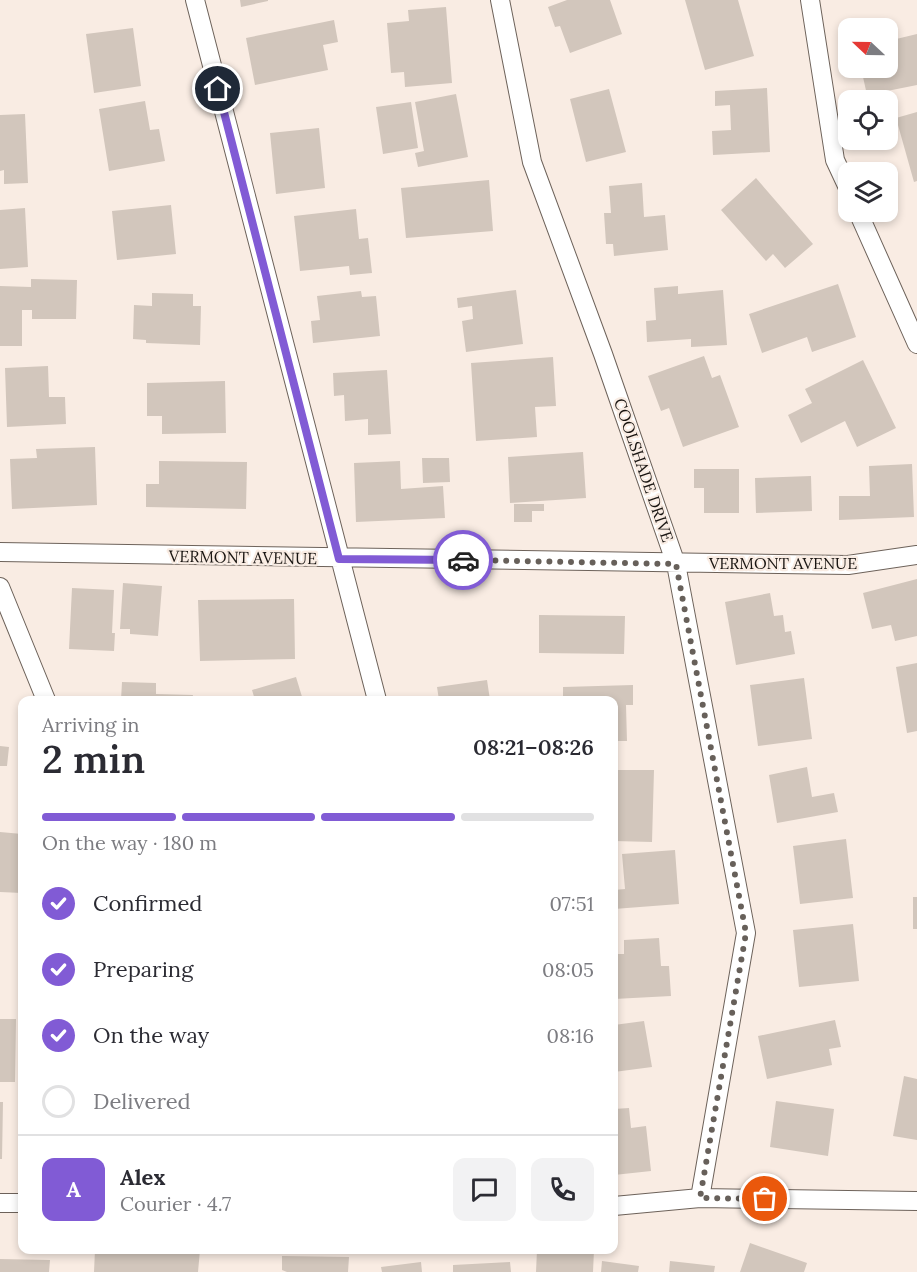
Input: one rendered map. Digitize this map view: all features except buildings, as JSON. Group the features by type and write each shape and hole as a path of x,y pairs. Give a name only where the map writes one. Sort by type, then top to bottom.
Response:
{"street":[{"path":"195,0 376,696"},
{"name":"COOLSHADE DRIVE","path":"500,0 532,162 603,354 676,564 746,933 700,1198"},
{"path":"810,0 835,160 838,166"},
{"path":"862,222 917,344"},
{"name":"VERMONT AVENUE","path":"0,552 339,559 848,565 917,555"},
{"path":"0,588 44,696"},
{"path":"618,1206 700,1198 917,1201"},
{"path":"0,1203 18,1203"}],"way so far":[{"path":"463,560 676,564 711,738 746,933 700,1198 765,1199"}],"route":[{"path":"218,89 339,559 463,560"}]}
